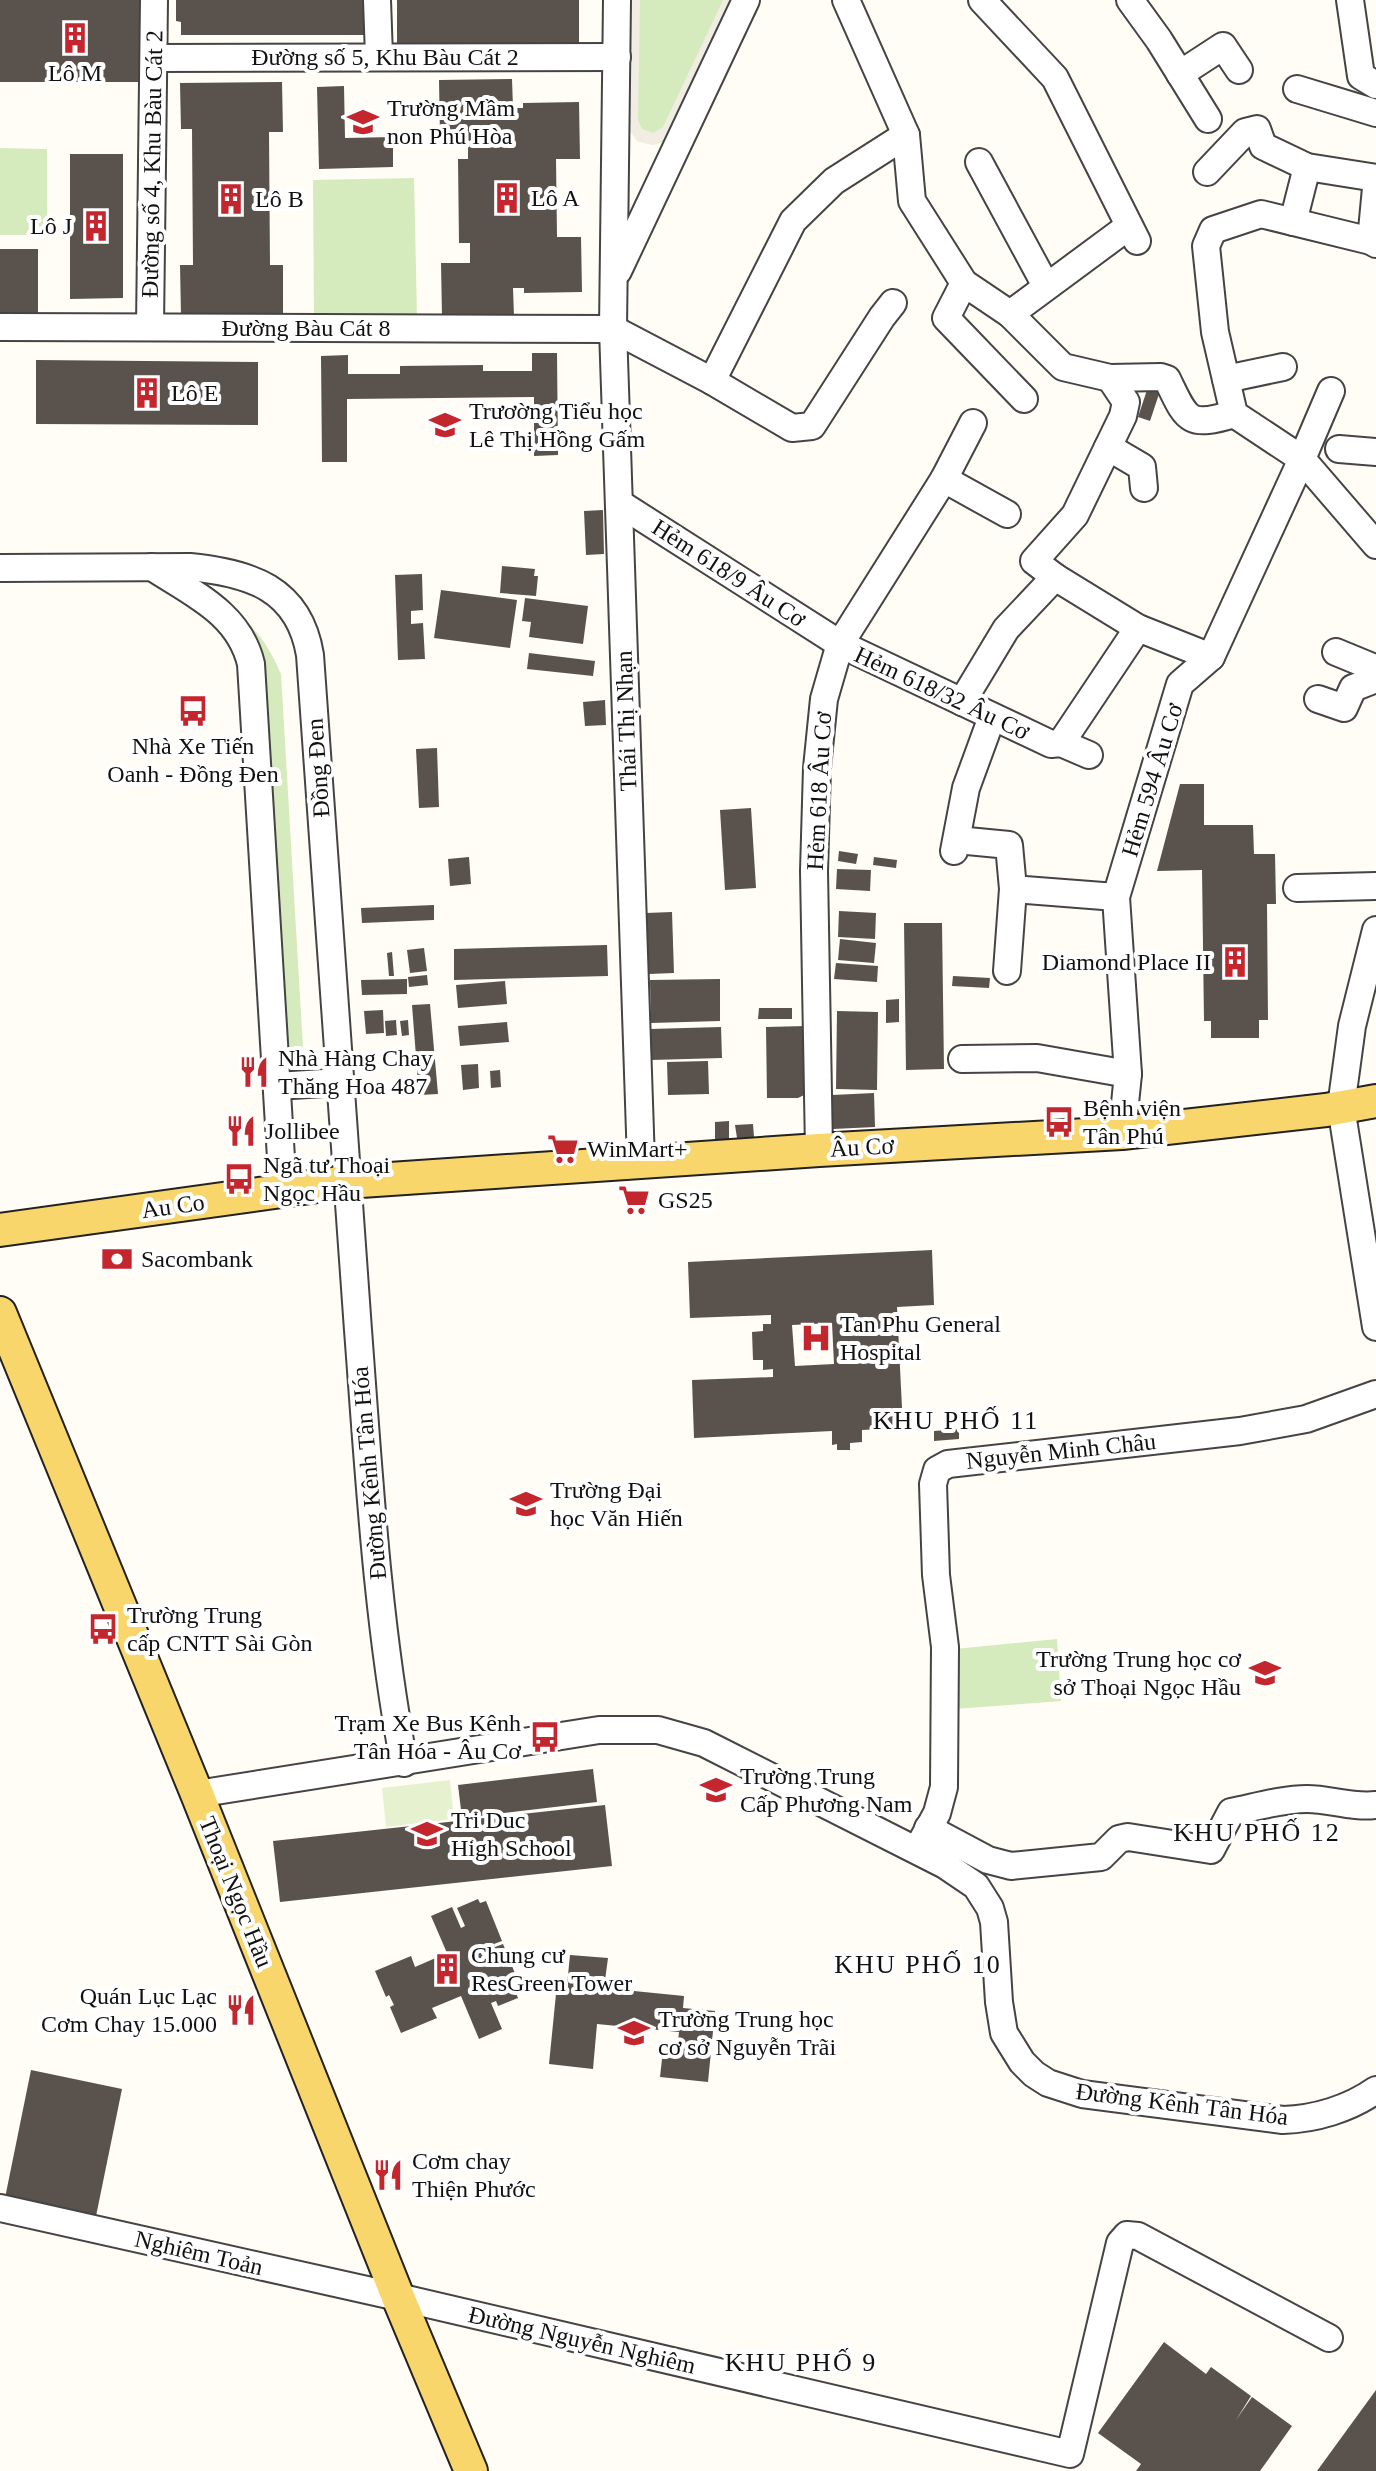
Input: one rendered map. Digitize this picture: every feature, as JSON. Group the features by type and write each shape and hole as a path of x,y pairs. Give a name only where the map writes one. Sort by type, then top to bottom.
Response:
{"main road":[{"name":"Âu Cơ","path":"346,1182 1122,1133 1376,1101"},
{"name":"Au Co","path":"0,1230 346,1182"},
{"name":"Thoại Ngọc Hầu","path":"0,1313 471,2471"}],"street":[{"name":"Đường số 4, Khu Bàu Cát 2","path":"150,327 154,0"},
{"path":"377,0 379,56"},
{"name":"Thái Thị Nhạn","path":"617,0 613,329 641,1162"},
{"name":"Thái Thị Nhạn","path":"613,280 746,0"},
{"path":"846,0 906,135 912,201 964,283 1010,314 1063,367 1110,378 1154,375 1167,379 1189,418 1203,421 1234,414"},
{"path":"982,0 1055,78 1133,234 1046,286 1010,314"},
{"path":"1130,0 1208,119"},
{"path":"1350,0 1361,76 1376,85"},
{"path":"1180,74 1223,46 1239,70"},
{"name":"Đường số 5, Khu Bàu Cát 2","path":"154,58 617,57"},
{"path":"1297,89 1376,113"},
{"path":"1207,172 1245,132 1257,129 1263,146 1307,167 1376,178"},
{"path":"712,381 793,221 834,181 906,135"},
{"path":"979,162 1046,286"},
{"path":"1293,222 1307,167"},
{"path":"1376,188 1373,243 1261,214 1213,230 1206,246 1215,332 1234,414 1302,459 1376,545"},
{"path":"964,283 946,318 1024,399"},
{"path":"613,329 712,381 792,428 812,426 893,303"},
{"name":"Đường Bàu Cát 8","path":"0,327 613,329"},
{"path":"1226,379 1283,367"},
{"path":"962,702 1045,569 1123,416 1126,402 1110,378"},
{"name":"Hẻm 594 Âu Cơ","path":"1122,1133 1128,1074 1116,897 1180,684 1211,657 1331,391"},
{"name":"Hẻm 618 Âu Cơ","path":"819,1150 814,871 817,768 824,699 840,644 944,479 973,423"},
{"path":"1108,447 1142,467 1144,488"},
{"path":"1339,449 1376,452"},
{"path":"944,479 1007,514"},
{"name":"Hẻm 618/9 Âu Cơ","path":"619,503 840,644"},
{"path":"152,567 230,621 240,634 249,657 283,1191"},
{"name":"Đồng Đen","path":"0,568 152,567 216,570 258,581 280,597 304,631 310,655 346,1182"},
{"path":"1045,569 1138,628 1211,657"},
{"path":"1061,743 1138,628"},
{"name":"Hẻm 618/32 Âu Cơ","path":"840,644 1051,744 1061,743 1089,755"},
{"path":"1336,652 1370,666 1376,672"},
{"path":"1318,699 1344,708 1353,688 1376,679"},
{"path":"992,717 966,788 955,845 1009,845 1013,889 1007,971"},
{"path":"1297,888 1376,886"},
{"path":"1013,889 1116,897"},
{"path":"1376,930 1352,1026 1341,1107 1376,1327"},
{"path":"962,1059 1037,1058 1128,1074"},
{"path":"277,1086 339,1082"},
{"name":"Đường Kênh Tân Hóa","path":"346,1182 377,1570 392,1700 404,1763"},
{"name":"Nguyễn Minh Châu","path":"922,1839 940,1804 944,1779 945,1647 936,1575 933,1484 937,1470 948,1464 1253,1429 1306,1419 1376,1394"},
{"name":"Đường Kênh Tân Hóa","path":"197,1794 404,1763 545,1737 599,1730 671,1732 704,1743 922,1839 966,1878 983,1895 994,1922 1004,2033 1022,2062 1048,2083 1082,2094 1283,2120 1329,2112 1376,2090"},
{"path":"922,1839 996,1863 1020,1866 1101,1857 1119,1839 1128,1837 1211,1850 1231,1812 1295,1800 1376,1805"},
{"name":"Nghiêm Toản","path":"0,2208 398,2297"},
{"name":"Đường Nguyễn Nghiêm","path":"398,2297 1070,2454 1120,2243 1127,2235 1138,2236 1329,2338"}],"green space":[{"path":"630,0 734,0 664,141 653,145 637,141 629,127"},
{"path":"0,148 47,149 47,235 0,235"},
{"path":"414,178 417,316 314,318 313,180"},
{"path":"228,606 260,636 281,674 305,1082 285,1082 265,675 258,644"},
{"path":"1057,1639 1061,1701 955,1709 955,1649"},
{"path":"450,1780 454,1819 386,1827 382,1788"}],"shaded area":[{"path":"630,0 640,0 638,120 642,129 653,133 663,127 723,0 734,0 667,138 653,145 637,141 630,131"}],"building":[{"name":"Lô M","path":"0,0 151,0 150,82 0,82"},
{"path":"176,0 369,0 369,21 365,21 364,35 181,35 181,22 176,21"},
{"path":"397,0 579,0 579,44 397,44"},
{"name":"Lô A","path":"512,79 513,108 523,108 523,103 579,102 580,159 556,159 557,237 581,237 582,292 524,293 524,288 513,288 514,316 442,317 441,263 470,263 470,243 459,243 458,159 468,159 468,136 440,136 439,80"},
{"name":"Lô B","path":"282,82 283,132 269,132 270,265 283,265 283,314 181,315 180,265 193,265 192,129 181,129 180,83"},
{"path":"344,86 345,138 393,137 393,167 319,169 317,87"},
{"name":"Lô J","path":"70,154 123,154 123,298 70,299"},
{"path":"0,249 38,249 38,313 0,313"},
{"path":"532,353 557,353 558,455 534,456 534,397 347,399 347,462 322,462 321,356 348,355 348,374 400,374 400,366 483,365 483,371 532,371"},
{"name":"Lô E","path":"36,360 258,362 258,425 36,424"},
{"path":"1148,387 1160,391 1150,421 1138,417"},
{"path":"603,510 604,554 586,555 584,511"},
{"path":"502,566 535,569 534,576 538,576 536,596 500,593"},
{"path":"422,574 423,610 411,611 411,624 423,623 425,659 398,660 395,575"},
{"path":"441,590 517,600 510,648 434,638"},
{"path":"525,598 588,606 583,644 529,637 531,622 522,621"},
{"path":"529,653 595,661 593,676 527,669"},
{"path":"605,700 606,725 585,726 583,702"},
{"path":"437,748 439,807 419,808 416,749"},
{"name":"Diamond Place II","path":"1180,784 1204,784 1204,825 1253,825 1254,854 1275,854 1276,904 1267,904 1268,1020 1259,1020 1259,1038 1211,1038 1211,1021 1204,1021 1202,870 1157,871"},
{"path":"751,808 756,888 725,890 720,810"},
{"path":"839,851 858,854 856,864 838,861"},
{"path":"469,857 471,884 450,886 448,859"},
{"path":"874,857 897,860 896,868 873,865"},
{"path":"837,869 871,870 870,891 836,889"},
{"path":"434,905 434,920 362,923 361,908"},
{"path":"839,911 876,913 875,939 838,937"},
{"path":"672,912 674,973 649,974 646,913"},
{"path":"904,923 942,923 944,1069 906,1070"},
{"path":"840,939 876,943 874,963 838,960"},
{"path":"607,945 608,976 454,980 454,949"},
{"path":"424,948 427,971 410,973 407,950"},
{"path":"392,952 394,976 389,976 387,953"},
{"path":"836,963 878,966 877,982 834,979"},
{"path":"427,975 428,985 409,987 408,977"},
{"path":"953,976 990,978 989,988 952,986"},
{"path":"407,979 407,994 362,995 361,980"},
{"path":"720,979 720,1021 651,1023 650,980"},
{"path":"505,981 507,1004 458,1008 456,985"},
{"path":"899,999 899,1022 886,1023 886,1000"},
{"path":"430,1004 438,1094 419,1095 412,1005"},
{"path":"759,1008 792,1008 792,1019 758,1019"},
{"path":"383,1010 384,1033 366,1034 364,1011"},
{"path":"837,1011 878,1012 877,1090 836,1089"},
{"path":"396,1020 397,1035 386,1036 385,1021"},
{"path":"408,1020 409,1035 402,1036 400,1021"},
{"path":"507,1022 509,1042 460,1046 458,1026"},
{"path":"806,1026 807,1090 798,1098 767,1098 766,1027"},
{"path":"721,1027 722,1058 651,1060 650,1029"},
{"path":"708,1061 709,1094 668,1095 667,1062"},
{"path":"478,1064 479,1088 463,1090 461,1065"},
{"path":"500,1070 501,1087 491,1088 490,1071"},
{"path":"874,1093 875,1127 833,1129 832,1095"},
{"path":"729,1121 729,1139 715,1139 715,1122"},
{"path":"753,1124 754,1137 737,1138 735,1125"},
{"path":"932,1250 934,1305 897,1307 903,1428 862,1430 862,1442 850,1443 850,1450 837,1450 837,1444 832,1445 832,1431 694,1438 692,1380 773,1377 773,1369 763,1370 763,1360 753,1360 752,1332 763,1331 763,1324 771,1324 771,1315 690,1318 688,1262","holes":["832,1323 834,1364 795,1366 792,1325"]},
{"path":"959,1429 959,1439 934,1441 934,1431"},
{"path":"593,1769 597,1802 462,1818 458,1785"},
{"name":"Tri Duc High School","path":"605,1805 612,1866 280,1902 273,1841"},
{"name":"Chung cư ResGreen Tower","path":"478,1899 480,1903 486,1901 502,1941 494,1944 495,1947 503,1944 519,1983 513,1986 518,1998 498,2006 496,2001 491,2003 502,2029 479,2039 461,1996 432,2008 437,2018 401,2033 390,2007 394,2005 389,1995 386,1997 375,1971 411,1956 415,1967 447,1953 431,1916 452,1907 461,1928 465,1926 457,1908"},
{"path":"570,1955 608,1958 604,1988 684,1996 683,2008 715,2011 708,2082 660,2077 663,2050 677,2052 679,2032 597,2024 593,2069 549,2064 556,1994 566,1995"},
{"path":"31,2070 122,2089 95,2221 4,2203"},
{"path":"1164,2342 1206,2374 1211,2367 1251,2396 1236,2420 1252,2397 1292,2426 1260,2471 1136,2471 1141,2464 1098,2433"},
{"path":"1376,2390 1376,2471 1317,2471"}],"place":[{"name":"Lô M","path":"75,38"},
{"name":"Trường Mầm non Phú Hòa","path":"363,122"},
{"name":"Lô A","path":"507,198"},
{"name":"Lô B","path":"231,199"},
{"name":"Lô J","path":"96,226"},
{"name":"Lô E","path":"147,393"},
{"name":"Trươờng Tiểu học Lê Thị Hồng Gấm","path":"445,425"},
{"name":"Nhà Xe Tiến Oanh - Đồng Đen","path":"193,711"},
{"name":"Diamond Place II","path":"1235,962"},
{"name":"Nhà Hàng Chay Thăng Hoa 487","path":"254,1072"},
{"name":"Bệnh viện Tân Phú","path":"1059,1122"},
{"name":"Jollibee","path":"241,1131"},
{"name":"WinMart+","path":"563,1149"},
{"name":"Ngã tư Thoại Ngọc Hầu","path":"239,1179"},
{"name":"GS25","path":"634,1200"},
{"name":"Sacombank","path":"117,1259"},
{"name":"Tan Phu General Hospital","path":"816,1338"},
{"name":"Trường Đại học Văn Hiến","path":"526,1504"},
{"name":"Trường Trung cấp CNTT Sài Gòn","path":"103,1629"},
{"name":"Trường Trung học cơ sở Thoại Ngọc Hầu","path":"1265,1673"},
{"name":"Trạm Xe Bus Kênh Tân Hóa - Âu Cơ","path":"545,1737"},
{"name":"Trường Trung Cấp Phương Nam","path":"716,1790"},
{"name":"Tri Duc High School","path":"427,1834"},
{"name":"Chung cư ResGreen Tower","path":"447,1969"},
{"name":"Quán Lục Lạc Cơm Chay 15.000","path":"241,2010"},
{"name":"Trường Trung học cơ sở Nguyễn Trãi","path":"634,2033"},
{"name":"Cơm chay Thiện Phước","path":"388,2175"}],"district":[{"name":"KHU PHỐ 11","path":"956,1420"},
{"name":"KHU PHỐ 12","path":"1257,1832"},
{"name":"KHU PHỐ 10","path":"918,1964"},
{"name":"KHU PHỐ 9","path":"801,2362"}]}
